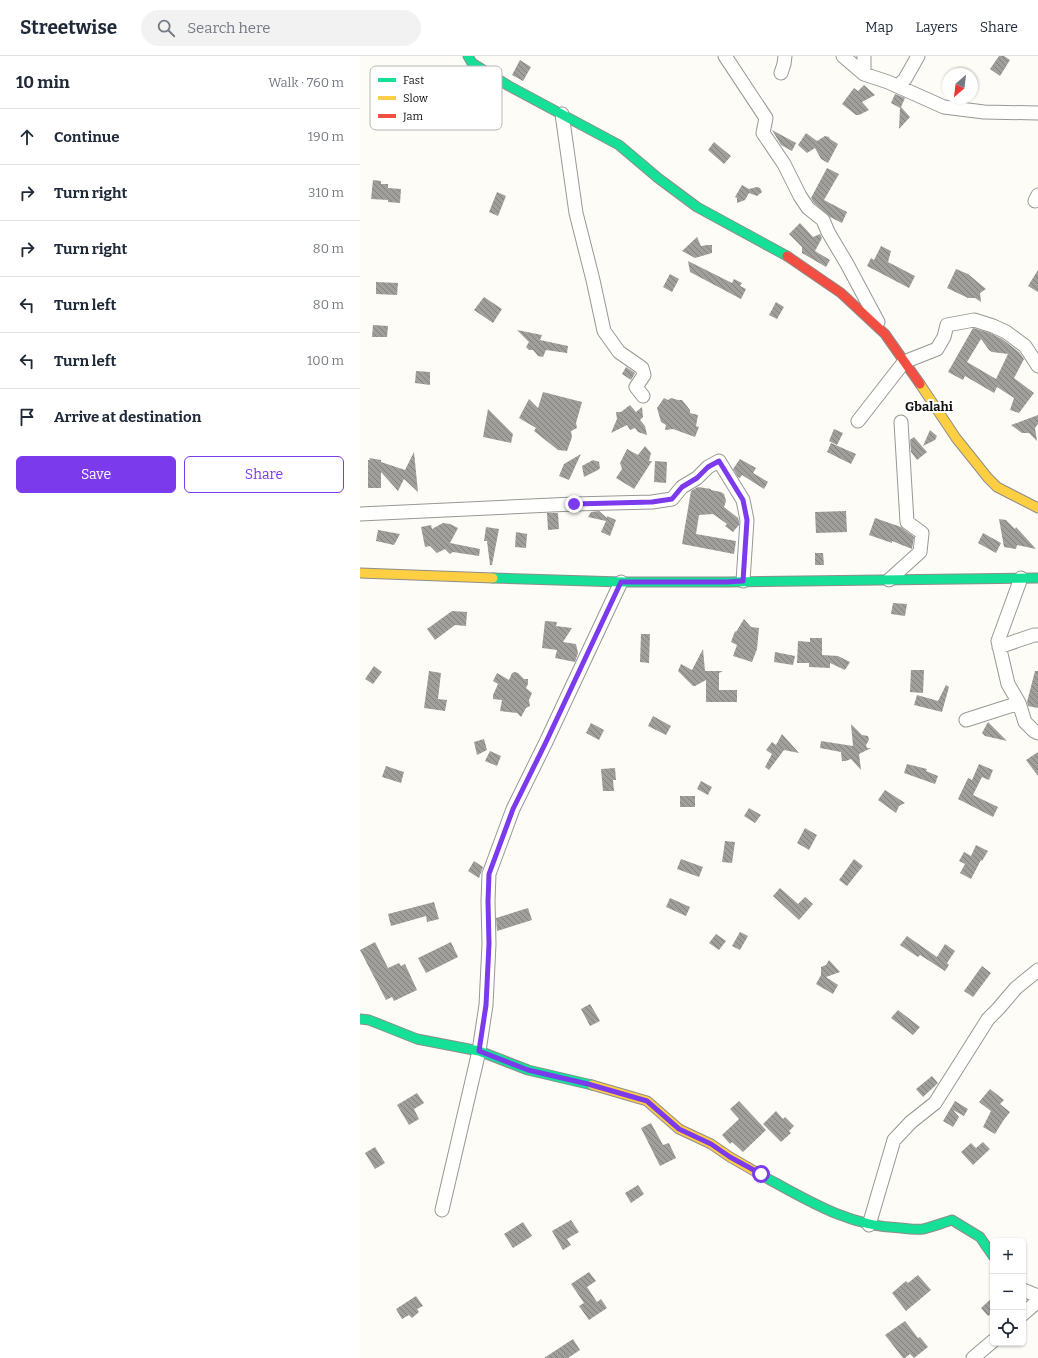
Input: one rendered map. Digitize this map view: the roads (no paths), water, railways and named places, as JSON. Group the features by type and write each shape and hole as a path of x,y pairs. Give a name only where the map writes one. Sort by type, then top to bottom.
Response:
{"street":[{"path":"468,56 472,63 477,66"},
{"path":"725,56 766,118 763,133 784,164 800,196 808,208 823,220 828,232 847,264 884,334 956,438 997,487 1038,508"},
{"path":"781,73 785,56"},
{"path":"843,56 864,74 898,86 944,107 984,112 1038,113"},
{"path":"864,56 864,74"},
{"path":"898,86 905,79 918,56"},
{"path":"502,80 619,145 658,178 697,207 766,244 799,264 841,293 884,334"},
{"path":"562,114 576,213 604,331 619,352 642,368 644,375 636,387 643,396"},
{"path":"858,421 904,362 937,349 944,337 947,325 974,320 1006,332 1025,346 1038,366"},
{"path":"889,580 920,552 922,533 907,522 901,422"},
{"path":"360,514 574,504 652,502 672,499 682,487 697,478 708,467 719,461 743,500 747,520 743,581"},
{"path":"360,573 621,582 1038,578"},
{"path":"1021,578 998,641 1008,684 1019,703 1025,722 1038,733"},
{"path":"442,1210 479,1051 486,1005 489,952 489,874 513,809 550,736 621,582"},
{"path":"999,647 1038,635"},
{"path":"966,720 1019,703"},
{"path":"869,1225 894,1140 911,1122 935,1102 988,1019 1016,988 1038,970"},
{"path":"360,1019 369,1020 417,1039 479,1051 528,1070 588,1084 647,1101 679,1129 711,1144 730,1157 836,1214 869,1225 891,1228 922,1229 952,1220 980,1237 990,1252"},
{"path":"1026,1291 1038,1296"},
{"path":"1026,1311 1038,1301"},
{"path":"973,1358 990,1344"}],"district":[{"name":"Gbalahi","path":"929,406"}]}
